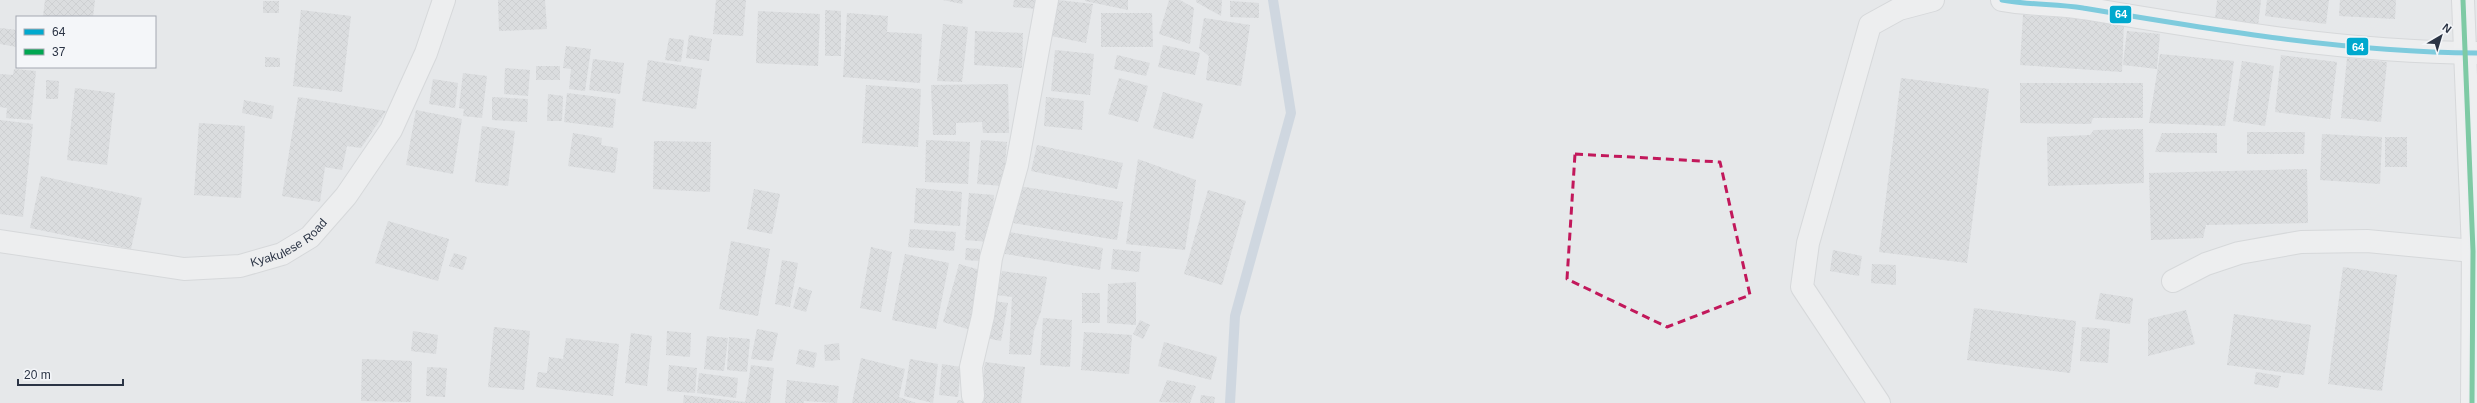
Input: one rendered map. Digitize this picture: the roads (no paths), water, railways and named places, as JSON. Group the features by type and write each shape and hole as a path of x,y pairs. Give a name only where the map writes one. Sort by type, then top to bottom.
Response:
{"main road":[{"path":"2464,0 2470,53 2473,251 2472,403"}],"street":[{"name":"Kyakulese Road","path":"0,241 184,268 240,266 282,254 310,237 346,196 391,130 426,53 444,0"},
{"path":"973,396 971,367 983,316 991,258 1017,165 1046,0"},
{"path":"1879,403 1802,287 1808,243 1870,25 1899,9 1933,0"},
{"path":"2002,0 2053,3 2256,36 2346,46 2470,53"},
{"path":"2173,281 2206,264 2239,253 2300,242 2367,241 2473,251"}],"waterway":[{"path":"1230,403 1235,316 1291,113 1273,0"}]}
